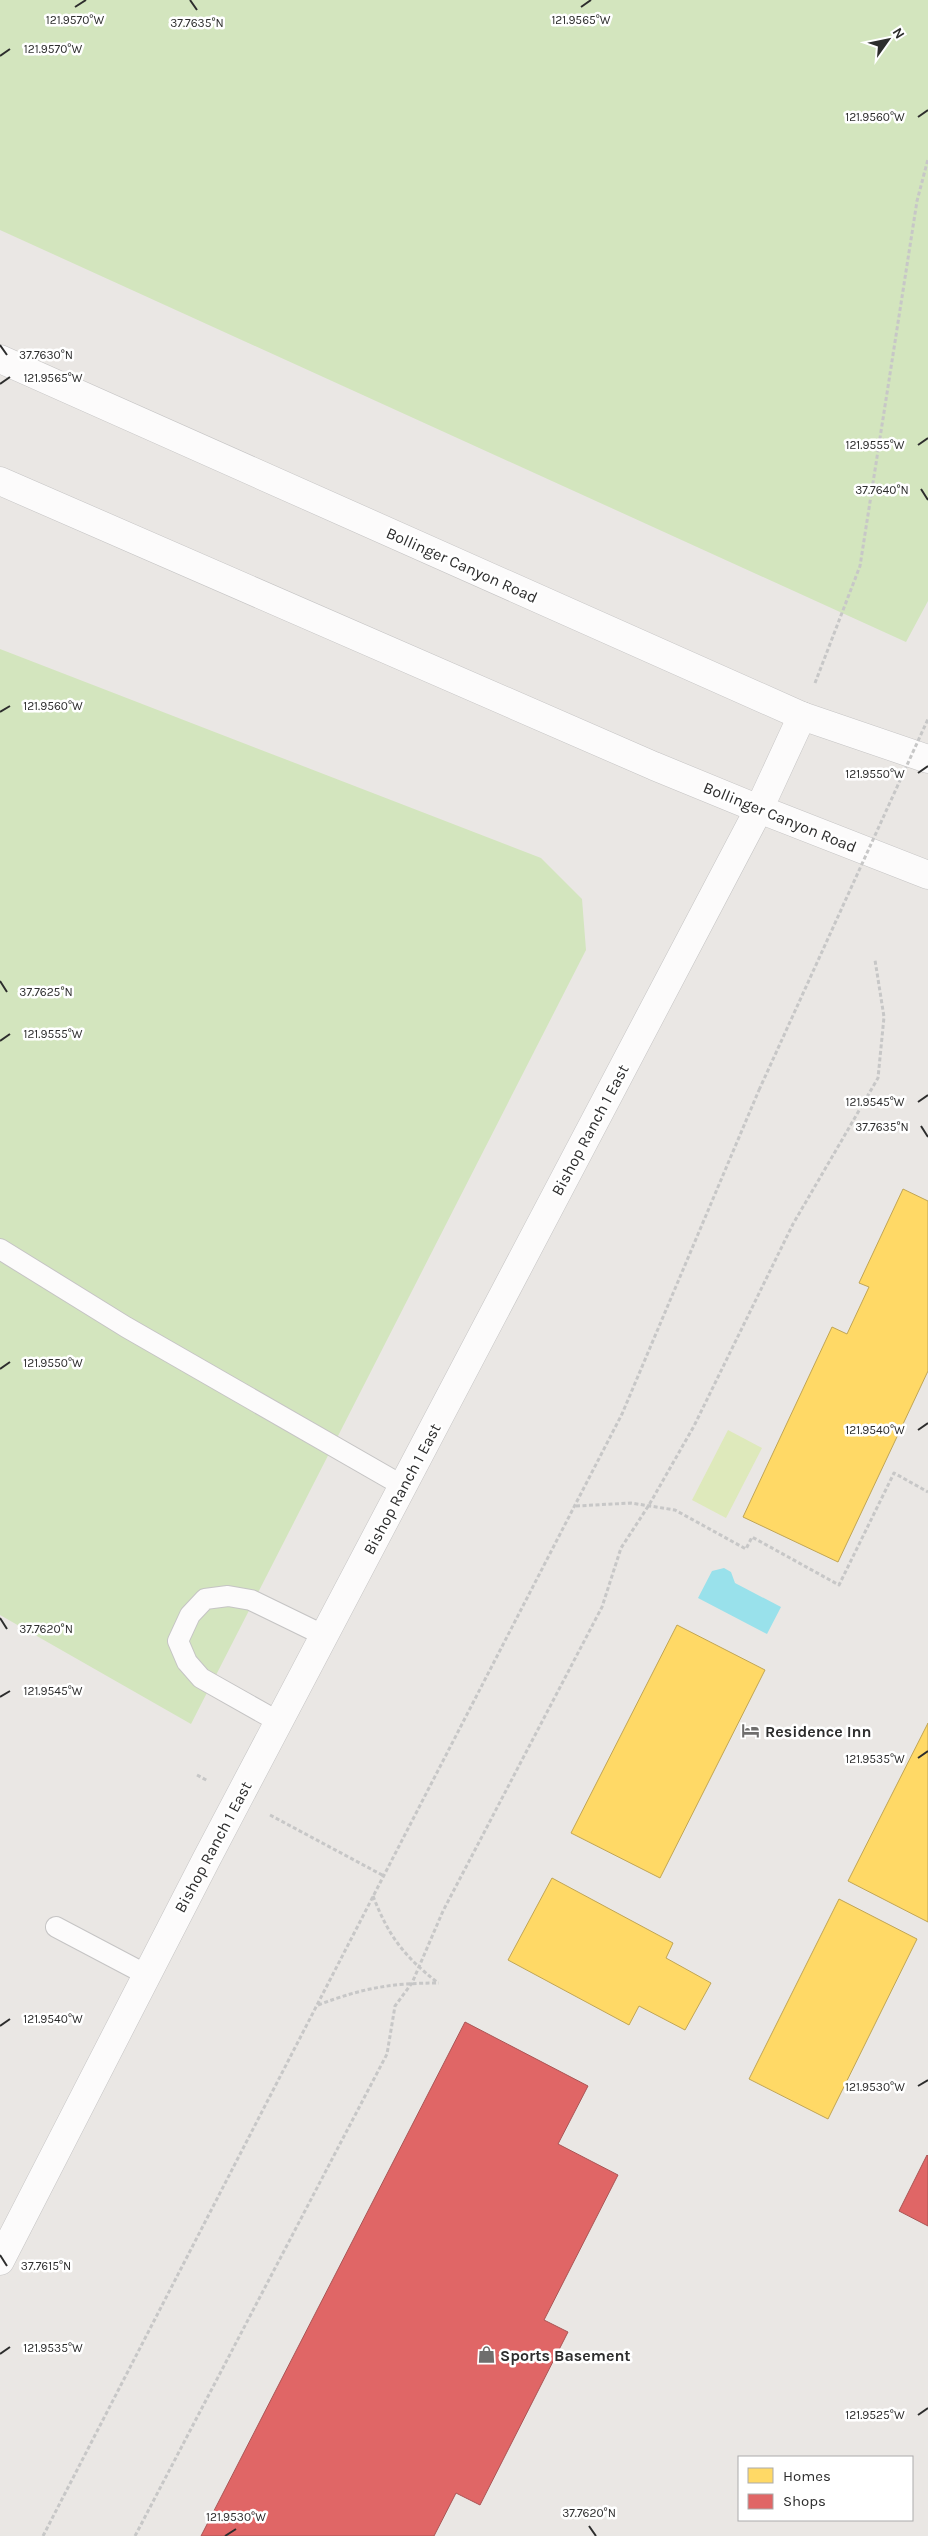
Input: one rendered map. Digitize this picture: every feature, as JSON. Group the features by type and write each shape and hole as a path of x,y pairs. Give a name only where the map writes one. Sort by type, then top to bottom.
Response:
{"main road":[{"name":"Bollinger Canyon Road","path":"0,359 802,716 928,759"},
{"name":"Bollinger Canyon Road","path":"0,481 758,810 928,875"},
{"name":"Bishop Ranch 1 East","path":"0,2261 239,1798 758,810 802,716"}],"lane":[{"path":"0,1249 126,1327 403,1486"},
{"path":"279,1722 201,1678 187,1662 178,1642 190,1615 205,1598 228,1596 252,1600 325,1636"},
{"path":"56,1927 147,1975"}],"path":[{"path":"802,716 860,566 917,201 928,159"},
{"path":"43,2536 622,1414 759,1090 928,719"},
{"path":"135,2536 387,2054 395,2006 412,1983 443,1911 602,1606 621,1548 649,1505 694,1426 793,1224 878,1078 884,1017 875,960"},
{"path":"575,1506 631,1503 675,1510 746,1549 752,1537 840,1585 894,1473 928,1492"},
{"path":"197,1775 384,1876"},
{"path":"317,2005 357,1990 412,1983 439,1983 418,1967 395,1943 381,1917 373,1896"}],"green space":[{"path":"0,0 928,0 928,601 906,642 0,230"},
{"path":"0,649 541,858 582,899 586,950 191,1724 0,1615"},
{"path":"728,1430 762,1448 726,1518 692,1500"}],"water":[{"path":"724,1568 731,1572 735,1583 781,1607 767,1634 698,1598 712,1571"}],"building: Homes":[{"path":"903,1189 928,1201 928,1371 838,1562 743,1517 832,1327 847,1334 869,1287 859,1283"},
{"name":"Residence Inn","path":"677,1625 765,1670 660,1878 571,1833"},
{"name":"Residence Inn","path":"928,1723 928,1922 848,1881"},
{"path":"552,1878 673,1943 666,1958 711,1983 685,2030 639,2006 629,2025 508,1960"},
{"path":"839,1899 917,1939 828,2119 749,2079"}],"building: Shops":[{"path":"465,2022 588,2086 558,2144 618,2175 544,2320 568,2332 480,2505 456,2493 434,2536 201,2536"},
{"path":"928,2156 928,2226 899,2211"}],"place":[{"name":"Residence Inn","path":"751,1731"},
{"name":"Sports Basement","path":"486,2355"}]}
